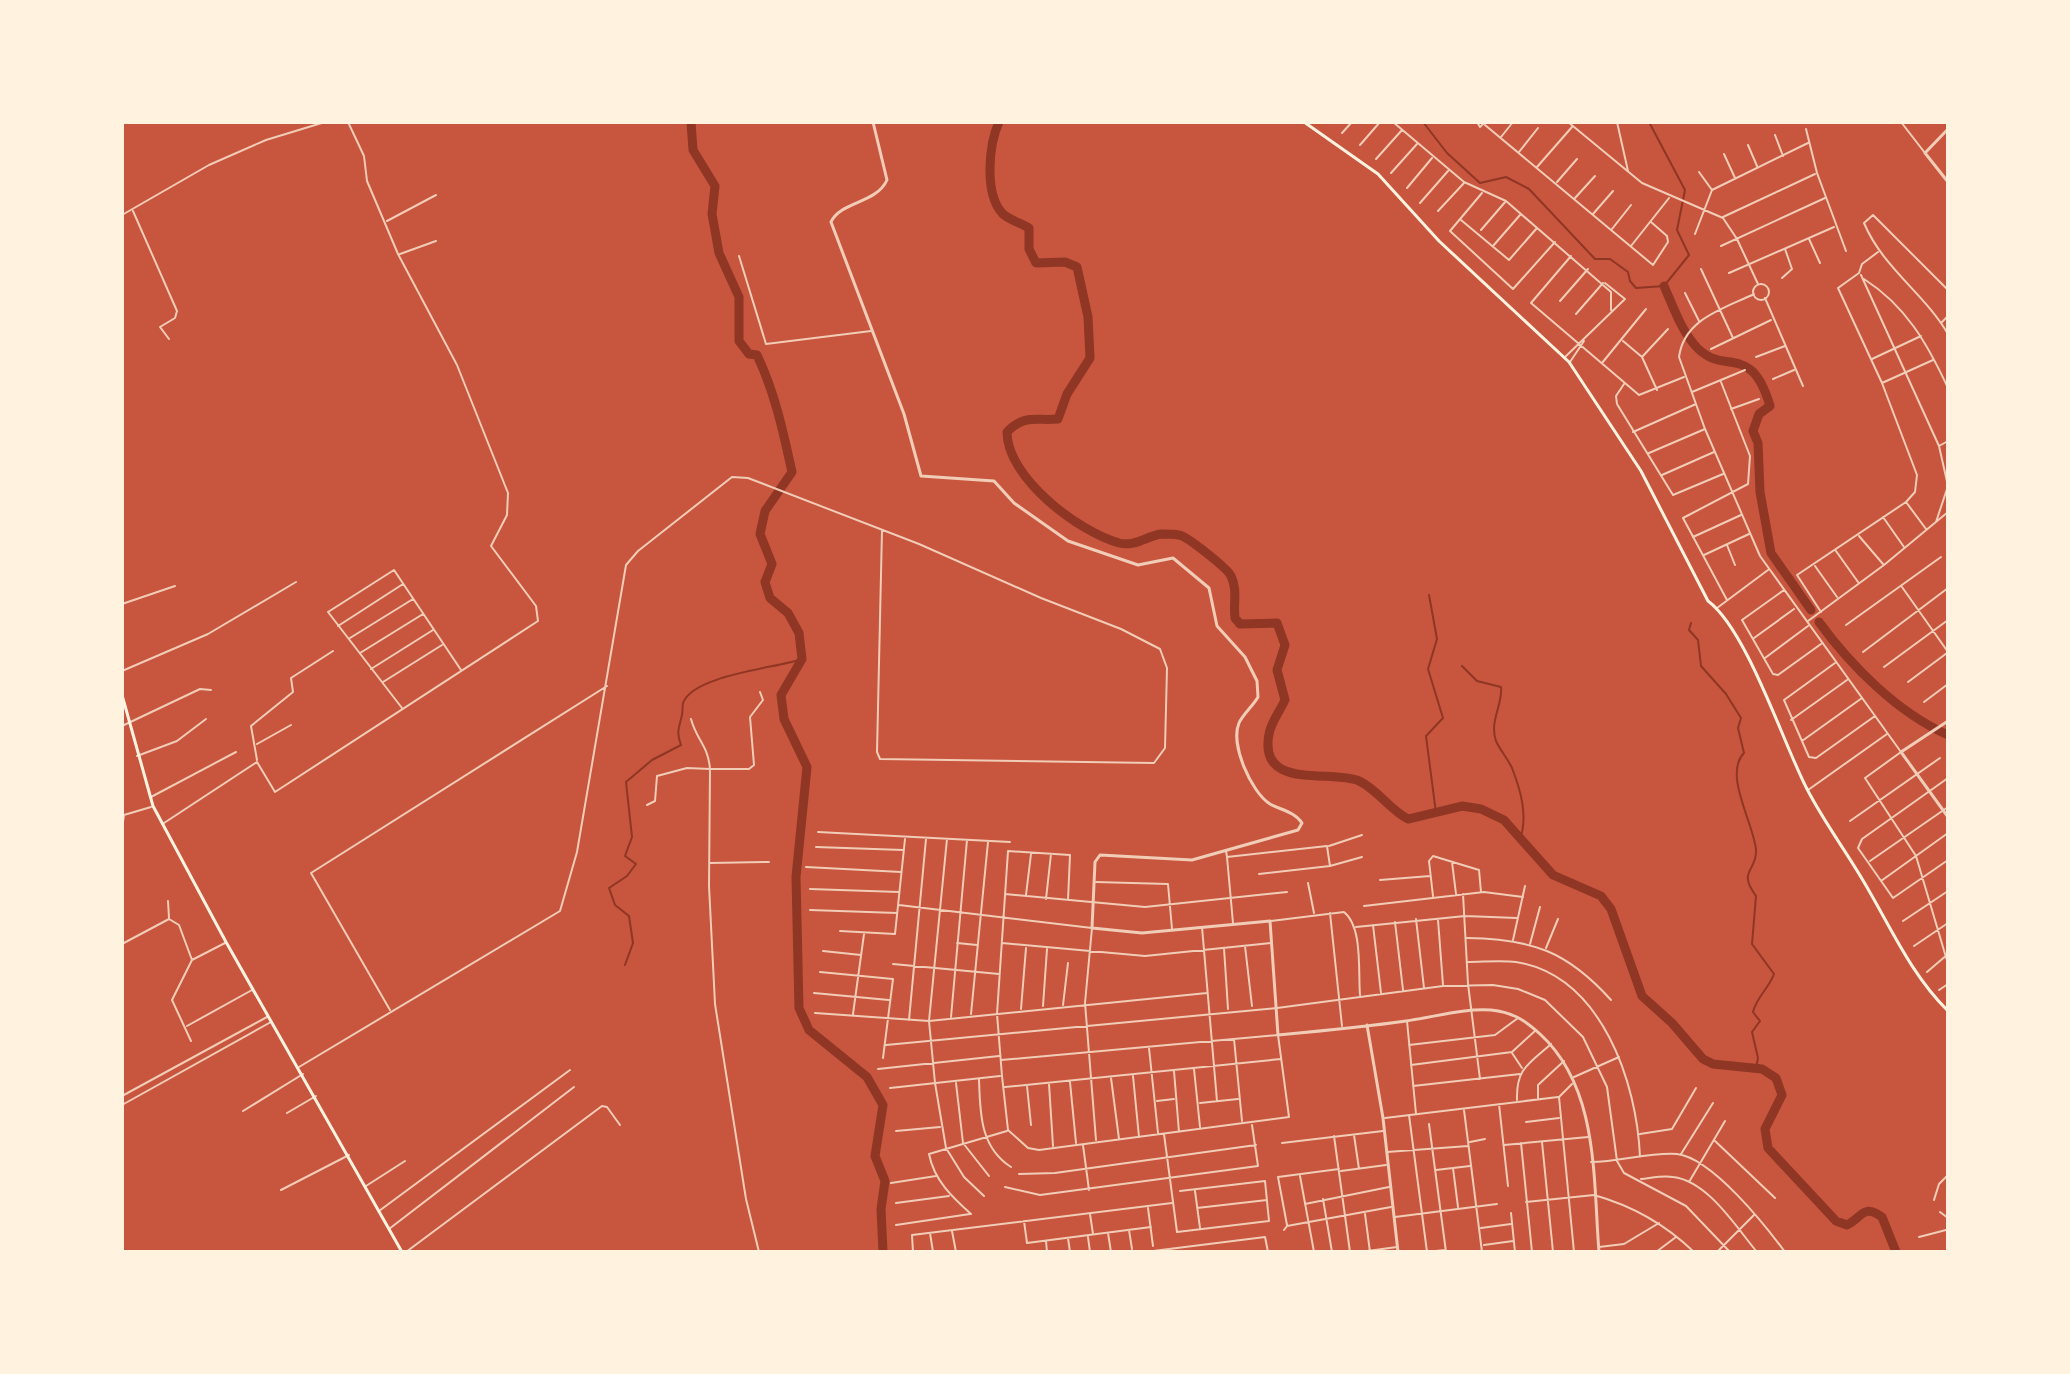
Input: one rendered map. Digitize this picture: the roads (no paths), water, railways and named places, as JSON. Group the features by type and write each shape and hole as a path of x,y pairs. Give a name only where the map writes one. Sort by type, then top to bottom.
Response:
{"main road":[{"path":"1304,122 1378,174 1439,241 1569,362 1619,435 1708,601 1717,608 1770,704 1808,790 1868,888 1899,947 1928,991 1948,1011"},
{"path":"122,695 153,806 271,1022 404,1252"}],"street":[{"path":"122,215 178,181 254,144 325,122"},
{"path":"333,651 291,678 293,692 251,726 257,762 275,792 534,624 539,614 491,546 510,507 508,493 457,365 398,254 367,181 364,156 348,122"},
{"path":"873,122 887,180 878,194 835,215 831,222 904,414 921,476 994,481 1014,503 1059,537 1138,565 1173,558 1209,588 1217,626 1245,657 1259,689 1258,697 1239,723 1237,733 1254,786 1269,803 1295,815 1302,823 1298,830 1180,861 1100,855 1095,862 1085,1003 1096,1142"},
{"path":"1342,133 1352,122"},
{"path":"1360,145 1380,122"},
{"path":"1393,122 1464,182 1482,193 1506,201 1572,255 1611,292 1611,310"},
{"path":"1477,122 1480,127 1485,123 1653,265 1668,242 1667,236 1651,222"},
{"path":"1501,137 1513,122"},
{"path":"1568,122 1629,174 1670,197 1723,218 1737,239 1758,284 1769,289 1765,298 1803,386"},
{"path":"1617,122 1629,174"},
{"path":"1901,122 1948,182"},
{"path":"1537,167 1573,126"},
{"path":"1519,152 1538,128"},
{"path":"1376,159 1402,129"},
{"path":"1806,129 1817,173 1846,251"},
{"path":"1925,153 1948,129"},
{"path":"1775,135 1783,156"},
{"path":"1391,173 1418,143"},
{"path":"1695,234 1712,190 1808,143"},
{"path":"1748,145 1758,168"},
{"path":"1724,154 1735,178"},
{"path":"1407,188 1433,156"},
{"path":"1556,184 1577,159"},
{"path":"1420,203 1449,170"},
{"path":"1699,172 1712,190"},
{"path":"1723,218 1727,212 1817,173"},
{"path":"1575,198 1595,176"},
{"path":"1438,211 1464,182"},
{"path":"1593,214 1613,191"},
{"path":"1482,193 1450,231 1513,289 1556,242"},
{"path":"386,221 436,195"},
{"path":"1631,246 1670,197"},
{"path":"1721,246 1826,198"},
{"path":"1481,230 1506,201"},
{"path":"1611,230 1631,205"},
{"path":"132,209 177,311 175,318 160,327 169,339"},
{"path":"1492,247 1521,213"},
{"path":"1948,290 1873,215 1864,223 1878,252 1948,334"},
{"path":"1461,219 1509,260 1538,227"},
{"path":"1729,273 1835,226"},
{"path":"1809,238 1820,263"},
{"path":"398,254 436,241"},
{"path":"1782,278 1792,269 1785,249"},
{"path":"1821,612 1797,575 1906,502 1915,492 1917,475 1882,383 1838,288 1859,273 1862,264 1878,252"},
{"path":"1572,255 1531,303 1601,365 1643,396 1685,377"},
{"path":"739,256 766,344 872,331"},
{"path":"1560,301 1588,269"},
{"path":"1701,269 1733,338"},
{"path":"1859,273 1907,370 1947,469 1948,486 1936,522"},
{"path":"1863,278 1884,292 1922,336 1948,388"},
{"path":"1569,362 1611,310 1625,299 1603,283"},
{"path":"1576,314 1603,283"},
{"path":"1758,284 1754,294 1697,322 1681,343 1679,357 1685,377 1750,534 1769,569 1948,817"},
{"path":"1685,293 1697,322"},
{"path":"1754,294 1759,299 1765,298"},
{"path":"1601,365 1646,309"},
{"path":"1941,323 1948,316"},
{"path":"1711,349 1773,319"},
{"path":"1642,357 1668,329"},
{"path":"1871,359 1922,336"},
{"path":"1622,340 1642,357 1657,390"},
{"path":"1564,358 1580,346"},
{"path":"1756,357 1785,346"},
{"path":"1882,383 1934,359"},
{"path":"1773,379 1796,369"},
{"path":"1692,392 1745,370"},
{"path":"1721,382 1750,456 1748,484 1733,494 1683,515 1727,600"},
{"path":"1624,384 1616,396 1617,404 1673,495 1724,473"},
{"path":"1731,409 1759,399"},
{"path":"1633,432 1697,403"},
{"path":"1648,453 1705,429"},
{"path":"1939,446 1948,441"},
{"path":"1662,475 1715,452"},
{"path":"299,1067 560,911 577,852 608,685 621,580 626,565 638,551 724,481 739,476 748,478 882,530 1121,629 1160,649 1167,668 1165,748 1154,763 880,759 877,752 882,530"},
{"path":"1906,502 1926,530"},
{"path":"1764,658 1948,512"},
{"path":"1693,537 1742,515"},
{"path":"1883,517 1905,548"},
{"path":"1702,556 1750,534"},
{"path":"1858,535 1884,565"},
{"path":"1727,544 1735,565"},
{"path":"1835,550 1858,583"},
{"path":"1846,625 1941,557"},
{"path":"1814,564 1838,598"},
{"path":"1717,608 1769,569"},
{"path":"403,709 328,612 394,570 462,671"},
{"path":"122,671 208,634 296,582"},
{"path":"338,626 404,584"},
{"path":"122,604 175,586"},
{"path":"1901,586 1948,652 1908,682"},
{"path":"1863,652 1948,588"},
{"path":"1784,590 1742,620 1775,676 1822,643"},
{"path":"349,639 414,599"},
{"path":"1753,639 1796,608"},
{"path":"360,654 424,613"},
{"path":"1884,667 1948,620"},
{"path":"371,669 434,629"},
{"path":"382,683 444,643"},
{"path":"1836,662 1784,700 1812,760 1876,715"},
{"path":"1791,720 1848,679"},
{"path":"1924,702 1948,684"},
{"path":"391,1011 311,873 608,685"},
{"path":"122,726 200,689 211,690"},
{"path":"647,805 655,801 657,776 687,768 749,769 754,765 750,717 763,700 760,692"},
{"path":"1801,741 1863,697"},
{"path":"137,756 177,741 206,719"},
{"path":"691,719 695,732 708,751 715,1004 746,1199 759,1252"},
{"path":"1947,723 1865,778 1916,856 1925,877 1929,905 1948,964"},
{"path":"255,745 291,725"},
{"path":"1808,790 1888,733"},
{"path":"150,797 236,752"},
{"path":"1850,821 1940,758"},
{"path":"163,823 257,762"},
{"path":"1948,778 1858,844 1893,898 1948,860"},
{"path":"122,828 124,815 153,806"},
{"path":"1869,862 1948,807"},
{"path":"818,832 1010,842"},
{"path":"1880,881 1948,833"},
{"path":"1227,857 1327,846 1362,835"},
{"path":"840,931 895,934 905,838"},
{"path":"908,1021 926,838"},
{"path":"947,839 929,1021 935,1083 946,1148 964,1177 984,1196"},
{"path":"951,1017 968,839"},
{"path":"971,1015 989,840"},
{"path":"1327,846 1330,866"},
{"path":"816,847 904,850"},
{"path":"1226,850 1233,924"},
{"path":"1068,900 1072,858 1065,853 1008,851 998,1035 1008,1130 1028,1148 1053,1148 1289,1117 1278,1035 1270,921"},
{"path":"1026,896 1031,853"},
{"path":"1046,899 1051,853"},
{"path":"1259,874 1330,866 1362,857"},
{"path":"1433,897 1431,857 1479,870 1481,892"},
{"path":"1452,861 1456,894"},
{"path":"709,863 769,862"},
{"path":"806,867 902,872"},
{"path":"1380,880 1432,876"},
{"path":"1094,882 1168,884 1172,930"},
{"path":"1308,883 1314,913"},
{"path":"1513,941 1525,886"},
{"path":"810,889 901,892"},
{"path":"1903,921 1948,891"},
{"path":"1004,894 1145,907 1287,892"},
{"path":"1364,906 1481,892 1523,897"},
{"path":"1463,894 1470,1010 1480,1079"},
{"path":"168,901 169,919"},
{"path":"899,905 1142,933 1344,912 1354,928 1360,997"},
{"path":"1530,945 1540,907"},
{"path":"810,910 898,913"},
{"path":"1330,912 1343,1029"},
{"path":"1354,928 1416,919 1465,916 1517,918"},
{"path":"1438,918 1443,986"},
{"path":"169,919 179,925 192,960"},
{"path":"122,944 169,919"},
{"path":"1416,919 1424,989"},
{"path":"1546,949 1558,919"},
{"path":"1395,922 1403,992"},
{"path":"1914,946 1948,923"},
{"path":"1373,925 1381,995"},
{"path":"1202,926 1217,1101"},
{"path":"853,1016 864,932"},
{"path":"1466,938 1513,941 1546,949 1591,977 1611,1000"},
{"path":"191,1041 172,1000 192,960 226,942"},
{"path":"957,943 978,946"},
{"path":"1001,943 1145,956 1272,943"},
{"path":"1021,1010 1026,946"},
{"path":"1245,946 1252,1008"},
{"path":"1042,1008 1047,947"},
{"path":"1224,948 1228,1010"},
{"path":"823,951 862,955"},
{"path":"1927,972 1946,955"},
{"path":"1467,962 1517,962 1557,980 1594,1015 1619,1057 1639,1134 1640,1157"},
{"path":"1063,1006 1068,963"},
{"path":"893,964 1000,974"},
{"path":"820,972 893,979 883,1058"},
{"path":"886,1045 1228,1010 1277,1008 1443,986 1468,984 1518,989 1545,1000 1583,1037 1598,1066 1613,1111 1617,1161 1624,1173 1686,1206 1730,1252"},
{"path":"1939,990 1948,984"},
{"path":"186,1027 253,990"},
{"path":"814,993 890,1000"},
{"path":"815,1013 929,1021 1207,993"},
{"path":"878,1069 1343,1029 1470,1010 1506,1012 1519,1017 1551,1044 1574,1080 1588,1121 1598,1250 1624,1244 1659,1223"},
{"path":"122,1096 268,1016"},
{"path":"1409,1045 1500,1034 1519,1017"},
{"path":"1407,1021 1416,1115"},
{"path":"122,1105 159,1081 271,1022"},
{"path":"1360,1252 1398,1249 1385,1130 1367,1025"},
{"path":"1411,1065 1512,1052 1536,1030"},
{"path":"1234,1038 1242,1122"},
{"path":"1517,1101 1520,1074 1551,1044"},
{"path":"1148,1047 1154,1072 1158,1134"},
{"path":"1512,1052 1523,1069"},
{"path":"196,1054 199,1060"},
{"path":"1383,1118 1559,1097 1574,1080 1619,1057"},
{"path":"1004,1087 1282,1059"},
{"path":"1538,1099 1538,1085 1564,1061"},
{"path":"1194,1068 1201,1129"},
{"path":"379,1211 570,1070"},
{"path":"1174,1070 1179,1132"},
{"path":"243,1111 303,1074"},
{"path":"1413,1086 1520,1074"},
{"path":"156,1075 159,1081"},
{"path":"1132,1075 1139,1137"},
{"path":"890,1088 1002,1076"},
{"path":"1111,1077 1119,1139"},
{"path":"979,1078 985,1137 1000,1160 1011,1167"},
{"path":"1070,1081 1076,1145"},
{"path":"956,1082 963,1143 989,1176"},
{"path":"1049,1083 1053,1148"},
{"path":"1027,1085 1031,1125"},
{"path":"389,1229 574,1087"},
{"path":"1639,1134 1672,1129 1696,1088"},
{"path":"287,1113 316,1096"},
{"path":"1559,1097 1574,1252"},
{"path":"1155,1101 1176,1099"},
{"path":"1198,1104 1239,1099"},
{"path":"1681,1155 1713,1103"},
{"path":"1499,1104 1508,1186"},
{"path":"404,1252 602,1106 607,1107 620,1125"},
{"path":"1464,1108 1482,1252"},
{"path":"1409,1115 1426,1252 1446,1251 1429,1124"},
{"path":"1526,1122 1560,1118"},
{"path":"1688,1183 1725,1121"},
{"path":"1005,1187 1040,1195 1258,1166 1252,1123"},
{"path":"896,1131 941,1126"},
{"path":"896,1225 971,1214 950,1196 937,1176 929,1154 1008,1130"},
{"path":"1282,1143 1385,1130"},
{"path":"1164,1134 1177,1232 1269,1221 1265,1181 1180,1191"},
{"path":"1354,1134 1359,1169"},
{"path":"1334,1136 1350,1252"},
{"path":"1504,1145 1589,1137"},
{"path":"1386,1152 1469,1144 1485,1139"},
{"path":"1714,1140 1775,1198"},
{"path":"1542,1142 1553,1252"},
{"path":"1521,1143 1532,1252"},
{"path":"1083,1144 1089,1190"},
{"path":"1019,1174 1256,1145"},
{"path":"281,1190 349,1155"},
{"path":"1591,1162 1681,1155 1700,1163 1755,1214 1785,1252"},
{"path":"365,1187 405,1161"},
{"path":"1287,1226 1278,1177 1387,1165"},
{"path":"1435,1170 1471,1166"},
{"path":"1453,1168 1459,1208"},
{"path":"1300,1175 1314,1252"},
{"path":"1934,1200 1939,1184 1948,1175"},
{"path":"891,1183 937,1176"},
{"path":"1640,1179 1674,1177 1688,1183 1710,1199 1757,1252"},
{"path":"1305,1204 1389,1187"},
{"path":"1195,1190 1200,1229"},
{"path":"1526,1202 1594,1195 1659,1223 1693,1252"},
{"path":"896,1203 950,1196"},
{"path":"1323,1199 1332,1252"},
{"path":"1197,1208 1267,1200"},
{"path":"913,1252 912,1235 1173,1203"},
{"path":"1394,1217 1497,1204"},
{"path":"1148,1206 1153,1246"},
{"path":"1284,1230 1287,1226 1392,1207"},
{"path":"1365,1212 1370,1251"},
{"path":"1940,1212 1948,1218"},
{"path":"1090,1213 1093,1234"},
{"path":"1511,1213 1515,1252"},
{"path":"1717,1252 1755,1214"},
{"path":"1024,1221 1027,1243 1151,1227"},
{"path":"1480,1228 1512,1224"},
{"path":"1919,1237 1947,1229 1948,1243"},
{"path":"1129,1230 1132,1249"},
{"path":"952,1231 956,1252"},
{"path":"1108,1232 1111,1252"},
{"path":"930,1233 933,1252"},
{"path":"1088,1235 1090,1252"},
{"path":"1656,1252 1677,1236"},
{"path":"1146,1252 1265,1237 1268,1252"},
{"path":"1068,1238 1070,1252"},
{"path":"1046,1241 1047,1252"},
{"path":"1481,1246 1514,1241"},
{"path":"1624,1244 1625,1252"}],"waterway":[{"path":"691,122 693,150 715,186 712,214 719,253 739,297 739,341 749,354 757,355 763,369 778,412 792,472 765,511 760,534 772,564 765,582 770,598 788,613 799,633 802,659 781,695 784,719 807,767 796,877 799,1008 809,1030 867,1077 883,1105 875,1156 885,1181 881,1209 883,1252"},
{"path":"999,122 990,168 996,204 1004,215 1029,228 1029,249 1036,263 1065,262 1077,267 1088,317 1090,358 1067,394 1058,419 1025,421 1007,432 1010,450 1032,484 1066,515 1119,543 1136,542 1161,534 1183,537 1231,576 1235,592 1235,618 1240,624 1277,623 1285,645 1277,670 1285,700 1269,734 1269,752 1274,764 1285,771 1299,774 1359,781 1408,819 1462,806 1481,809 1504,820 1553,875 1601,896 1611,909 1642,996 1672,1023 1703,1059 1713,1064 1762,1069 1776,1078 1782,1095 1765,1129 1768,1148 1836,1221 1847,1225 1871,1211 1882,1217 1896,1252"},
{"path":"1423,122 1447,153 1480,183 1506,177 1529,189 1595,259 1610,259 1628,272 1636,288 1664,286 1689,255 1677,230 1685,190 1649,122"},
{"path":"1664,286 1680,323 1693,343 1714,359 1744,366 1754,373 1762,385 1770,406 1759,414 1753,431 1758,443 1760,492 1771,553 1811,610"},
{"path":"1429,595 1437,639 1428,669 1443,718 1426,736 1436,813"},
{"path":"1819,622 1877,687 1911,714 1948,735"},
{"path":"1691,623 1689,630 1698,640 1701,666 1726,694 1741,718 1738,728 1744,753 1738,762 1738,786 1756,850 1748,876 1756,896 1752,944 1774,974 1753,1012 1760,1021 1752,1032 1758,1058 1756,1068"},
{"path":"625,965 633,943 629,916 615,905 609,888 627,876 636,864 625,856 632,837 626,782 652,760 681,745 678,733 683,704 690,693 718,679 802,659"},
{"path":"1462,666 1477,681 1501,687 1494,734 1512,768 1521,795 1523,822 1520,840"}]}
